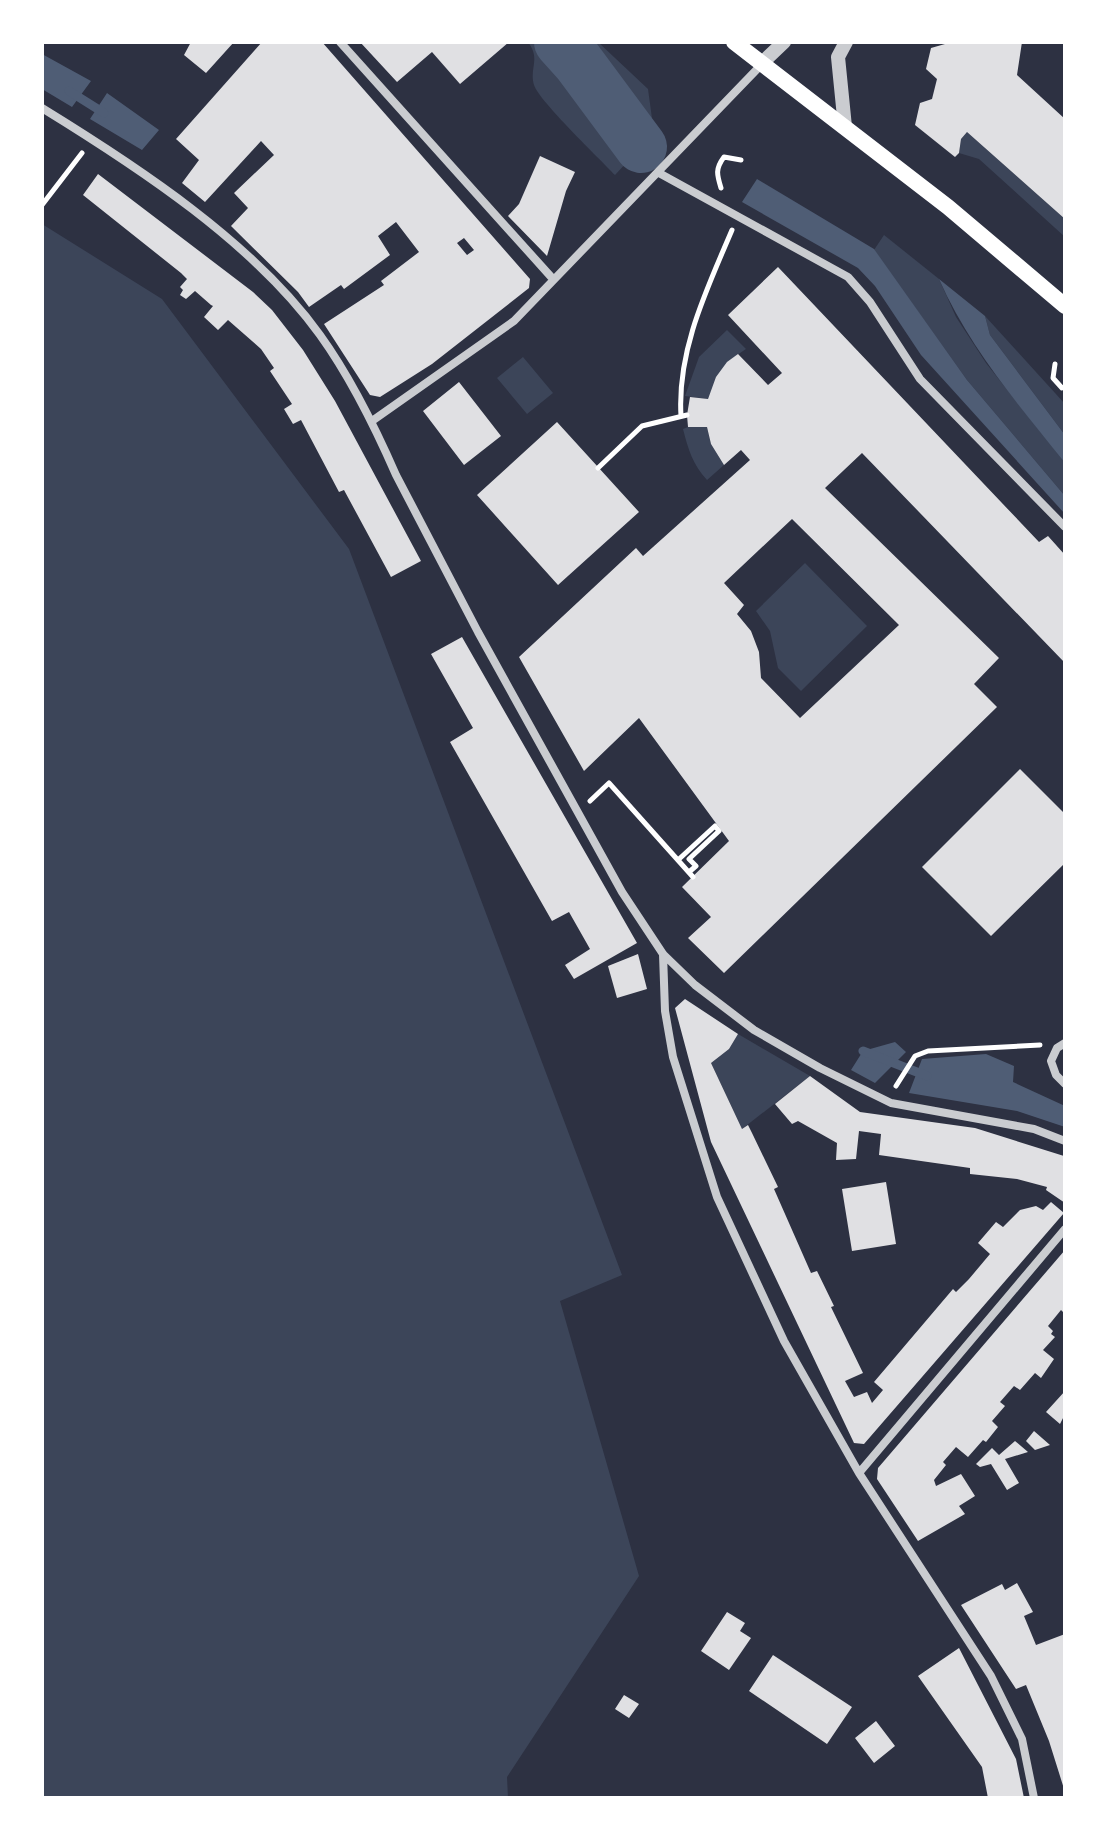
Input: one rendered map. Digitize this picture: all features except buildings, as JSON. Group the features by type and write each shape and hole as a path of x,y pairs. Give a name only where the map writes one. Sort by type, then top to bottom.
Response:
{"main road":[{"path":"734,42 948,207 1065,306"}],"street":[{"path":"340,42 553,279"},
{"path":"372,421 514,321 784,42"},
{"path":"845,127 838,57 846,42"},
{"path":"42,108 210,222 277,284 321,335 372,421 396,475 622,892 663,954 695,985 754,1030 820,1068 891,1103 1034,1129 1065,1141"},
{"path":"659,173 715,201 848,277 870,302 920,379 1065,527"},
{"path":"663,954 665,1011 673,1057 717,1197 784,1341 859,1473 991,1676 1022,1739 1034,1798"},
{"path":"1061,1045 1051,1061 1056,1075 1065,1084"},
{"path":"859,1473 1065,1229"}],"path":[{"path":"42,205 93,140"},
{"path":"722,190 716,171 718,164 724,157 741,160"},
{"path":"598,468 642,426 684,416 680,392 683,367 698,312 738,214"},
{"path":"1055,364 1053,378 1062,388 1065,387"},
{"path":"578,812 609,783 678,860 691,874 696,866 689,859 719,831 715,826 678,860"},
{"path":"894,1089 915,1056 928,1051 1061,1045"}],"shaded area":[{"path":"528,42 598,42 648,89 654,133 615,175 538,93 533,79 534,54"},
{"path":"42,54 91,81 72,107 42,89"},
{"path":"107,93 159,130 142,150 90,119"},
{"path":"967,132 1065,219 1065,237 979,159 959,153 961,139"},
{"path":"757,179 874,249 967,380 1065,496 1065,514 921,355 875,286 858,268 742,202"},
{"path":"42,224 162,299 349,549 622,1275 560,1301 639,1576 507,1777 508,1798 42,1798"},
{"path":"884,235 939,279 956,317 986,363 1065,463 1065,496 967,380 874,250"},
{"path":"939,279 985,316 990,335 1065,435 1065,463 980,352"},
{"path":"985,316 1065,404 1065,435 990,335"},
{"path":"727,330 746,349 722,371 708,399 685,396 699,357"},
{"path":"523,357 553,393 527,414 497,378"},
{"path":"707,427 711,444 724,465 707,480 689,450 683,429"},
{"path":"805,563 867,626 801,691 778,668 770,631 756,611"},
{"path":"738,1034 810,1076 742,1129 711,1063 729,1049"},
{"path":"895,1042 906,1052 875,1083 851,1070 863,1051"},
{"path":"986,1054 1014,1066 1013,1082 1065,1106 1065,1127 1017,1111 909,1093 922,1059"}],"waterway":[{"path":"560,42 641,147"},
{"path":"69,91 104,113"},
{"path":"863,1051 927,1076"}]}
